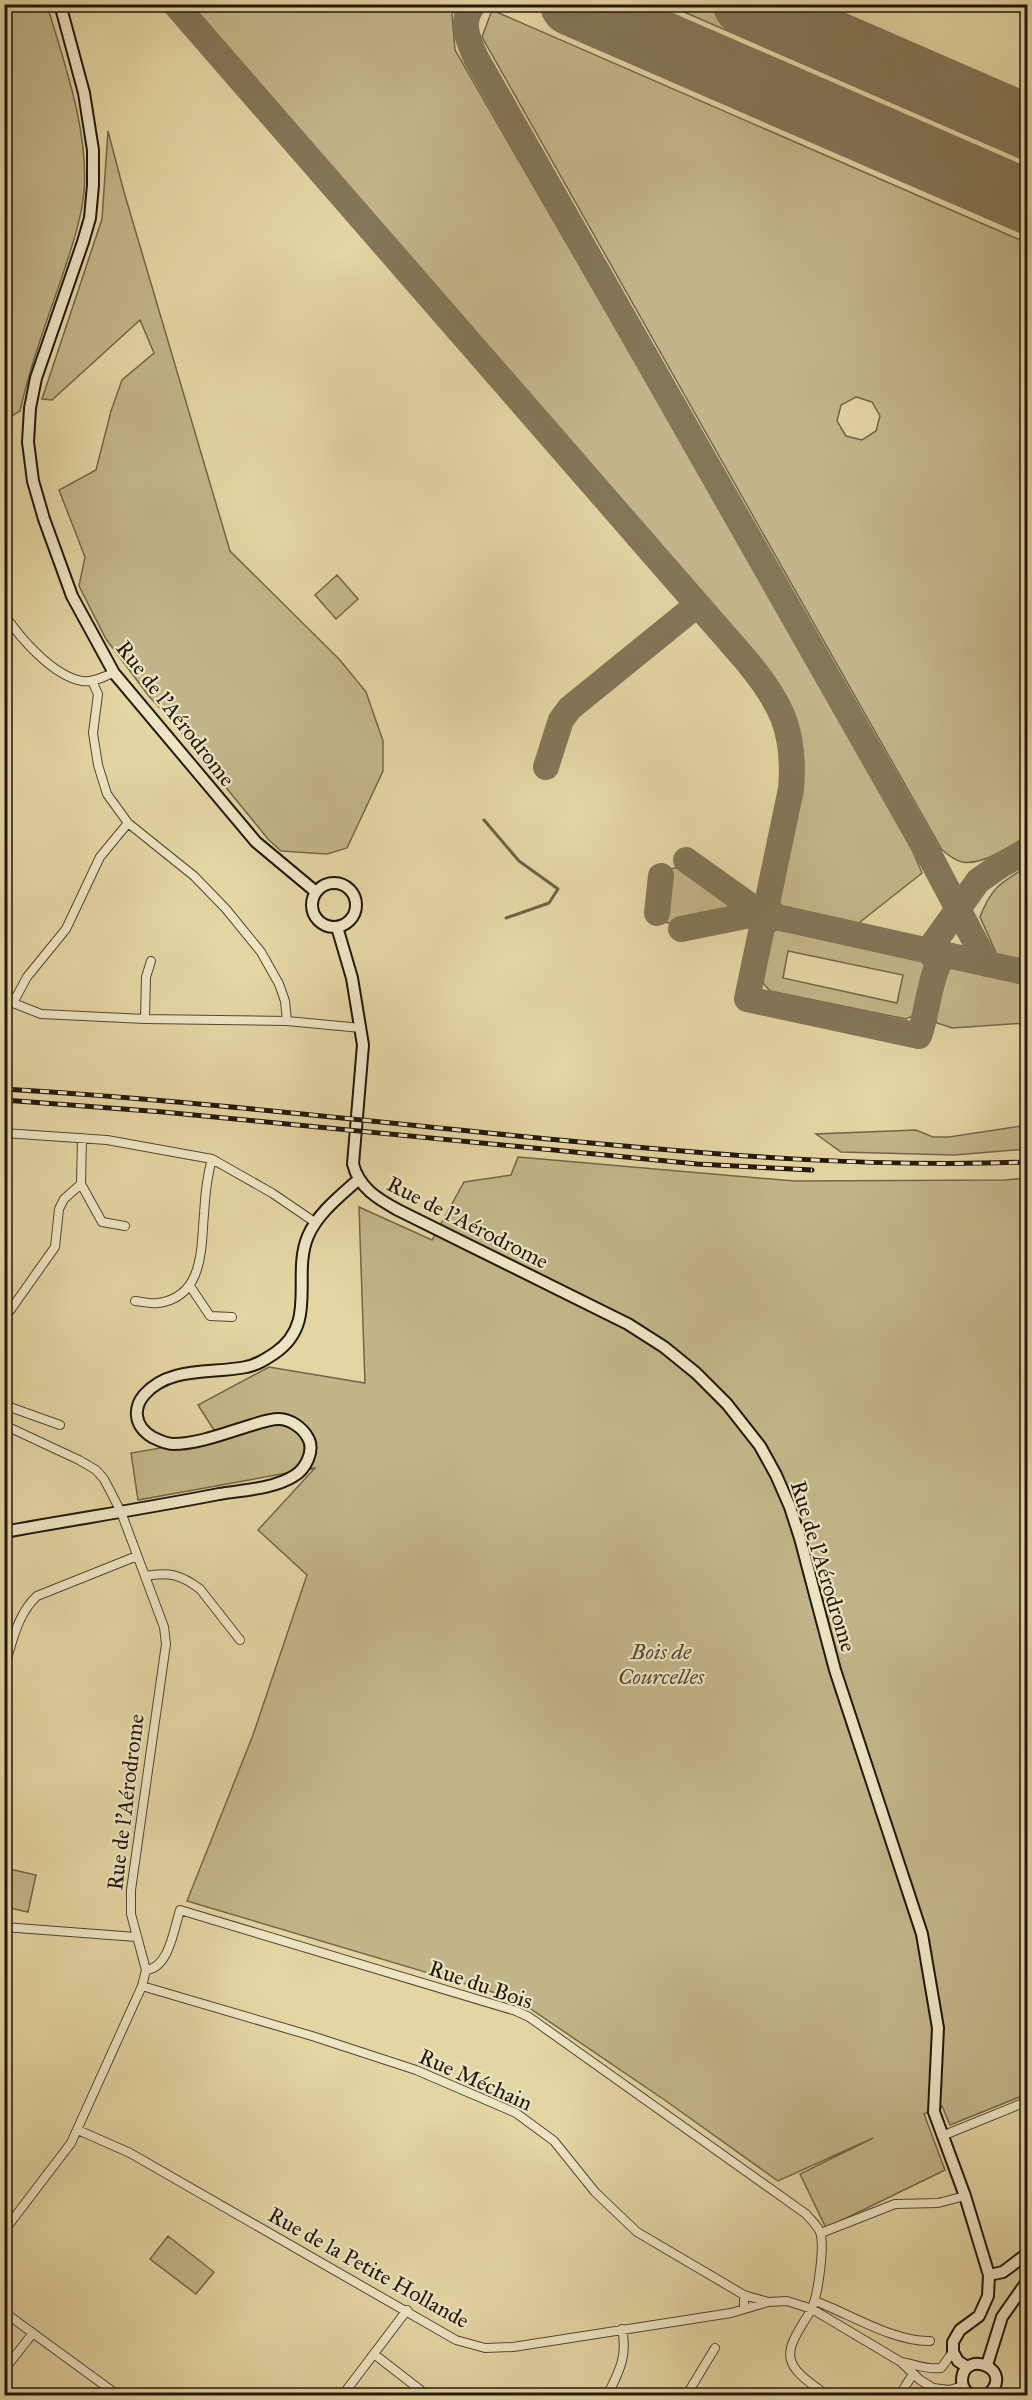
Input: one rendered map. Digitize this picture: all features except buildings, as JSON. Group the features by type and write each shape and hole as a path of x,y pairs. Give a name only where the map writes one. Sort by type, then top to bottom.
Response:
{"street":[{"name":"Rue de l'Aérodrome","path":"60,4 84,93 93,150 93,185 90,218 83,242 36,378 30,408 28,442 33,481 72,596 114,673 256,842 316,892"},
{"path":"4,614 32,650 68,675 82,681 92,681 114,673"},
{"path":"92,681 98,694 93,733 98,765 107,794 128,823 194,876 226,909 261,952 279,984 285,1001 287,1021"},
{"path":"128,823 100,856 66,929 27,977 13,1004 41,1014 145,1019 287,1021 361,1028"},
{"path":"335,882 342,884 353,893 356,904 353,917 337,927 330,927 317,919 312,906 316,892 321,887 335,882"},
{"name":"Rue de l'Aérodrome","path":"337,927 352,978 361,1028 363,1057 353,1164 359,1179 371,1194 398,1210 602,1311 664,1347 711,1388 746,1428 768,1460 794,1517 835,1670 922,1934 938,2028 934,2112 966,2196 989,2275 988,2296 979,2316 960,2330 953,2342 953,2352"},
{"path":"145,1019 146,977 151,961"},
{"path":"4,1133 107,1140 212,1159 272,1192 316,1223"},
{"path":"82,1138 81,1184 102,1222 125,1226"},
{"path":"135,1301 158,1303 172,1299 190,1286 200,1264 204,1213 212,1159"},
{"path":"4,1532 171,1504 285,1481 296,1476 305,1466 310,1454 311,1442 304,1431 293,1423 280,1419 188,1443 171,1445 147,1434 140,1426 137,1415 138,1403 158,1382 176,1376 246,1367 262,1362 285,1347 300,1321 305,1248 308,1236 322,1213 359,1179"},
{"path":"4,1319 55,1247 59,1209 64,1199 81,1184"},
{"path":"190,1286 210,1316 232,1317"},
{"path":"4,1405 60,1425"},
{"name":"Rue de l'Aérodrome","path":"4,1425 96,1470 105,1479 121,1512 164,1627 166,1644 131,1890 131,1914 146,1970"},
{"path":"4,1668 20,1620 30,1602 37,1596 137,1556"},
{"path":"145,1576 165,1573 183,1578 193,1584 200,1589 240,1640"},
{"name":"Rue du Bois","path":"146,1970 154,1969 163,1960 180,1910 516,2011 529,2017 797,2207 806,2214 821,2233"},
{"path":"4,1927 136,1937"},
{"path":"4,2231 67,2149 78,2130 86,2106 142,1986 146,1970"},
{"name":"Rue Méchain","path":"142,1986 312,2036 416,2070 516,2113 554,2140 595,2192 637,2232 744,2295 768,2302"},
{"path":"942,2136 1028,2101"},
{"name":"Rue de la Petite Hollande","path":"78,2130 130,2153 456,2340 485,2348 513,2347 744,2309 768,2302"},
{"path":"827,2396 794,2368 790,2359 793,2344 813,2305 821,2263 821,2233 895,2204 938,2204 966,2196"},
{"path":"989,2275 1003,2272 1028,2253"},
{"path":"987,2365 1002,2317 1028,2280"},
{"path":"744,2295 744,2309"},
{"path":"768,2302 787,2301 813,2305 895,2336 915,2341 930,2341"},
{"path":"813,2305 901,2362 933,2388 949,2390 963,2386"},
{"path":"342,2396 407,2310"},
{"path":"4,2313 119,2396"},
{"path":"607,2396 624,2358 626,2345 622,2329"},
{"path":"4,2370 33,2333"},
{"path":"686,2396 715,2348"},
{"path":"901,2362 928,2369 941,2368 953,2352 958,2361 967,2367"},
{"path":"375,2354 428,2396"},
{"path":"973,2396 963,2386 962,2379 967,2367 976,2363 987,2365 994,2372 996,2381 993,2390 986,2396"},
{"path":"899,2396 913,2374"}],"green space":[{"path":"4,5 47,5 74,97 85,169 83,203 78,226 33,361 20,411 5,420"},
{"path":"186,5 456,5 452,15 455,50 899,819 922,873 855,926 808,917 786,909 779,902 777,895 796,810 800,766 794,719 777,686"},
{"path":"668,5 706,5 1027,144 1027,161"},
{"path":"492,10 1027,243 1027,836 979,861 962,862 942,850 482,37","holes":["856,397 872,402 880,416 876,431 862,440 846,436 837,421 841,405"]},
{"path":"108,131 230,551 340,660 366,692 383,741 383,771 347,848 327,854 281,851 268,839 148,695 106,639 79,586 85,557 59,490 96,470 111,411 122,380 154,353 140,320 52,400 42,399 102,219"},
{"path":"337,575 358,599 336,619 315,595"},
{"path":"682,867 743,912 682,925 664,922 660,903 664,879 669,869"},
{"path":"1027,867 1027,964 998,957 980,917 993,892 1010,877"},
{"path":"781,925 923,957 929,968 917,1014 906,1019 770,991 760,980 759,974 768,933","holes":["788,951 903,975 897,1003 783,978"]},
{"path":"951,963 1027,978 1027,1023 952,1028 937,1023 935,1001 937,992 943,974"},
{"path":"1027,1125 1027,1149 954,1155 841,1152 816,1134 916,1130 933,1137 949,1137"},
{"name":"Bois de Courcelles","path":"518,1157 794,1181 1027,1178 1027,2094 950,2125 942,2106 924,2114 945,2170 826,2228 800,2174 873,2138 778,2181 666,2101 516,1999 187,1901 253,1735 307,1575 258,1530 315,1468 138,1500 131,1453 219,1438 198,1405 269,1367 365,1383 359,1207 432,1240 464,1182 511,1175"},
{"path":"5,1868 36,1875 28,1912 5,1907"},
{"path":"168,2236 214,2272 196,2294 150,2259"}],"waterway":[{"path":"484,820 519,861 558,889 549,903 506,918"}],"taxiway":[{"path":"175,4 745,659 777,704 791,750 791,789 747,999 919,1036 935,973 943,958 950,956"},
{"path":"474,4 469,10 466,31 476,58 933,862 987,964"},
{"path":"546,767 561,720 570,708 697,605"},
{"path":"936,962 928,951 978,881 1001,865 1028,851"},
{"path":"686,860 760,913 766,914"},
{"path":"657,913 661,876"},
{"path":"681,929 760,913"},
{"path":"763,925 771,918 781,918 1028,973"}],"runway":[{"path":"572,4 1028,202"},
{"path":"745,4 1028,127"}],"railway":[{"path":"4,1089 213,1105 676,1151 851,1162 1028,1162"},
{"path":"4,1100 163,1112 697,1164 812,1170"}]}
